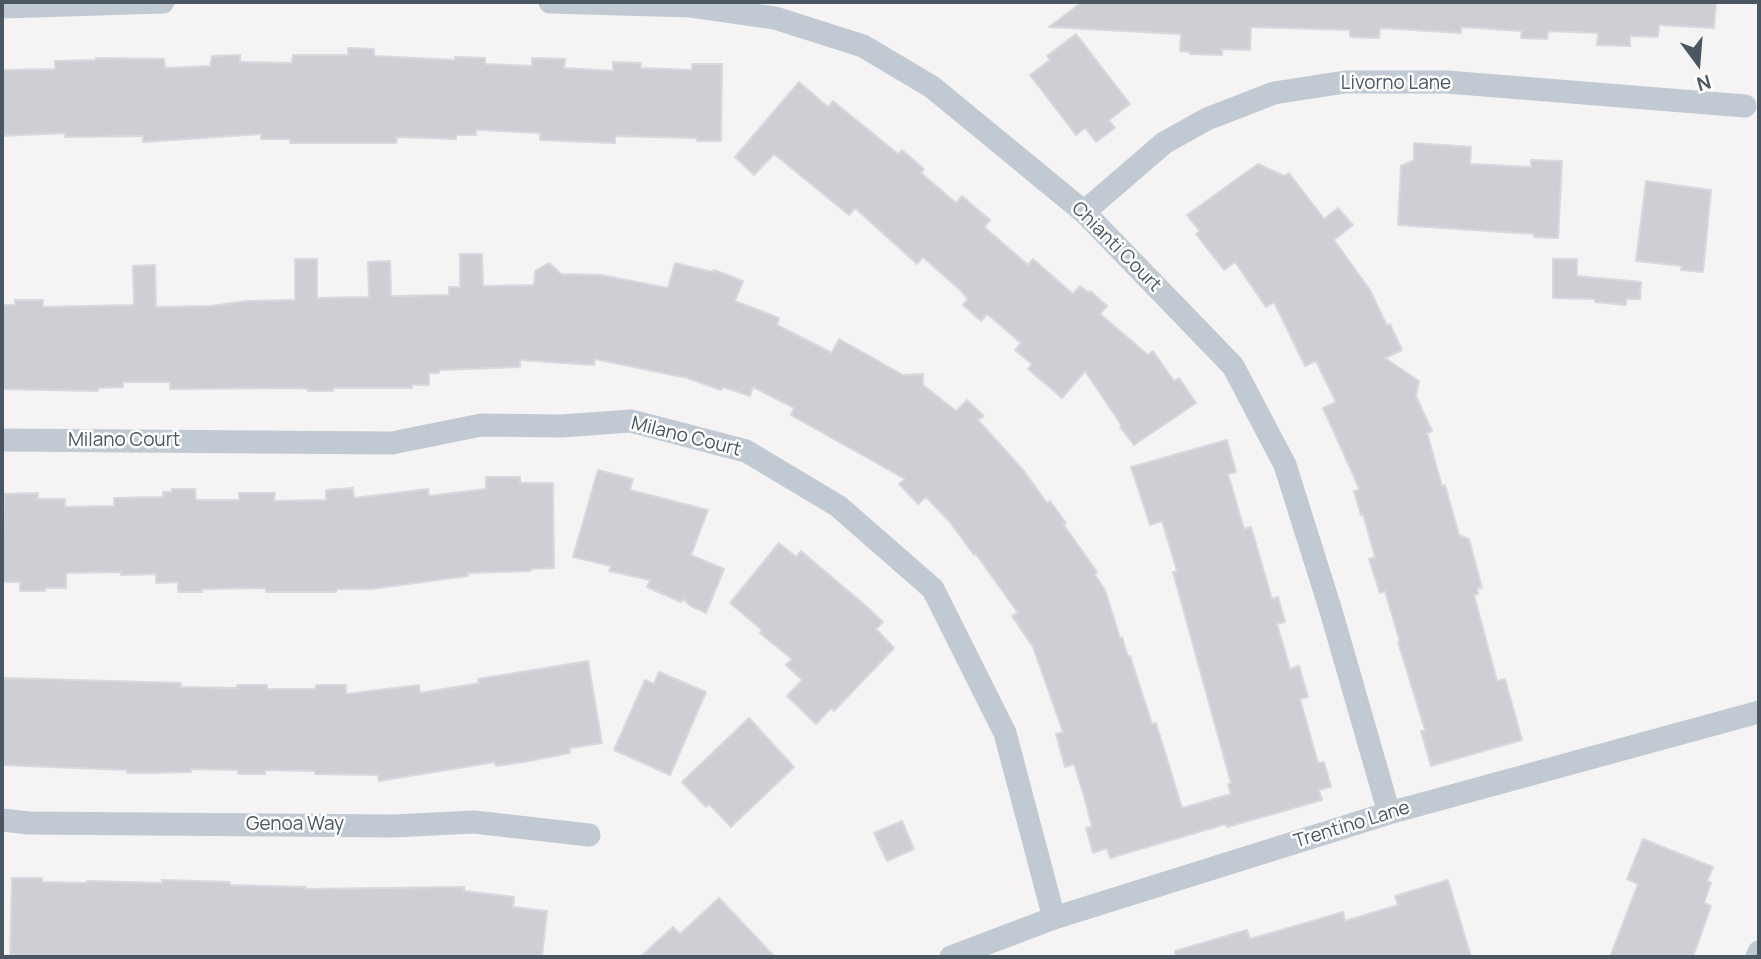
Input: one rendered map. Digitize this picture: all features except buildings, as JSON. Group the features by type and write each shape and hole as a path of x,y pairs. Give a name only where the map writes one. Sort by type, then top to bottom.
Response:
{"street":[{"path":"2,7 163,2"},
{"name":"Chianti Court","path":"550,2 691,6 775,18 863,46 932,87 1084,212 1233,366 1285,465 1331,611 1389,813"},
{"name":"Livorno Lane","path":"1084,212 1164,143 1208,119 1274,93 1345,82 1447,82 1745,106"},
{"name":"Milano Court","path":"2,440 392,443 481,425 561,426 631,421 746,451 838,506 933,589 1005,733 1054,918"},
{"name":"Trentino Lane","path":"951,957 1054,918 1389,813 1759,712"},
{"name":"Genoa Way","path":"2,820 29,823 379,826 474,822 589,835"},
{"path":"1757,957 1759,951"}]}
